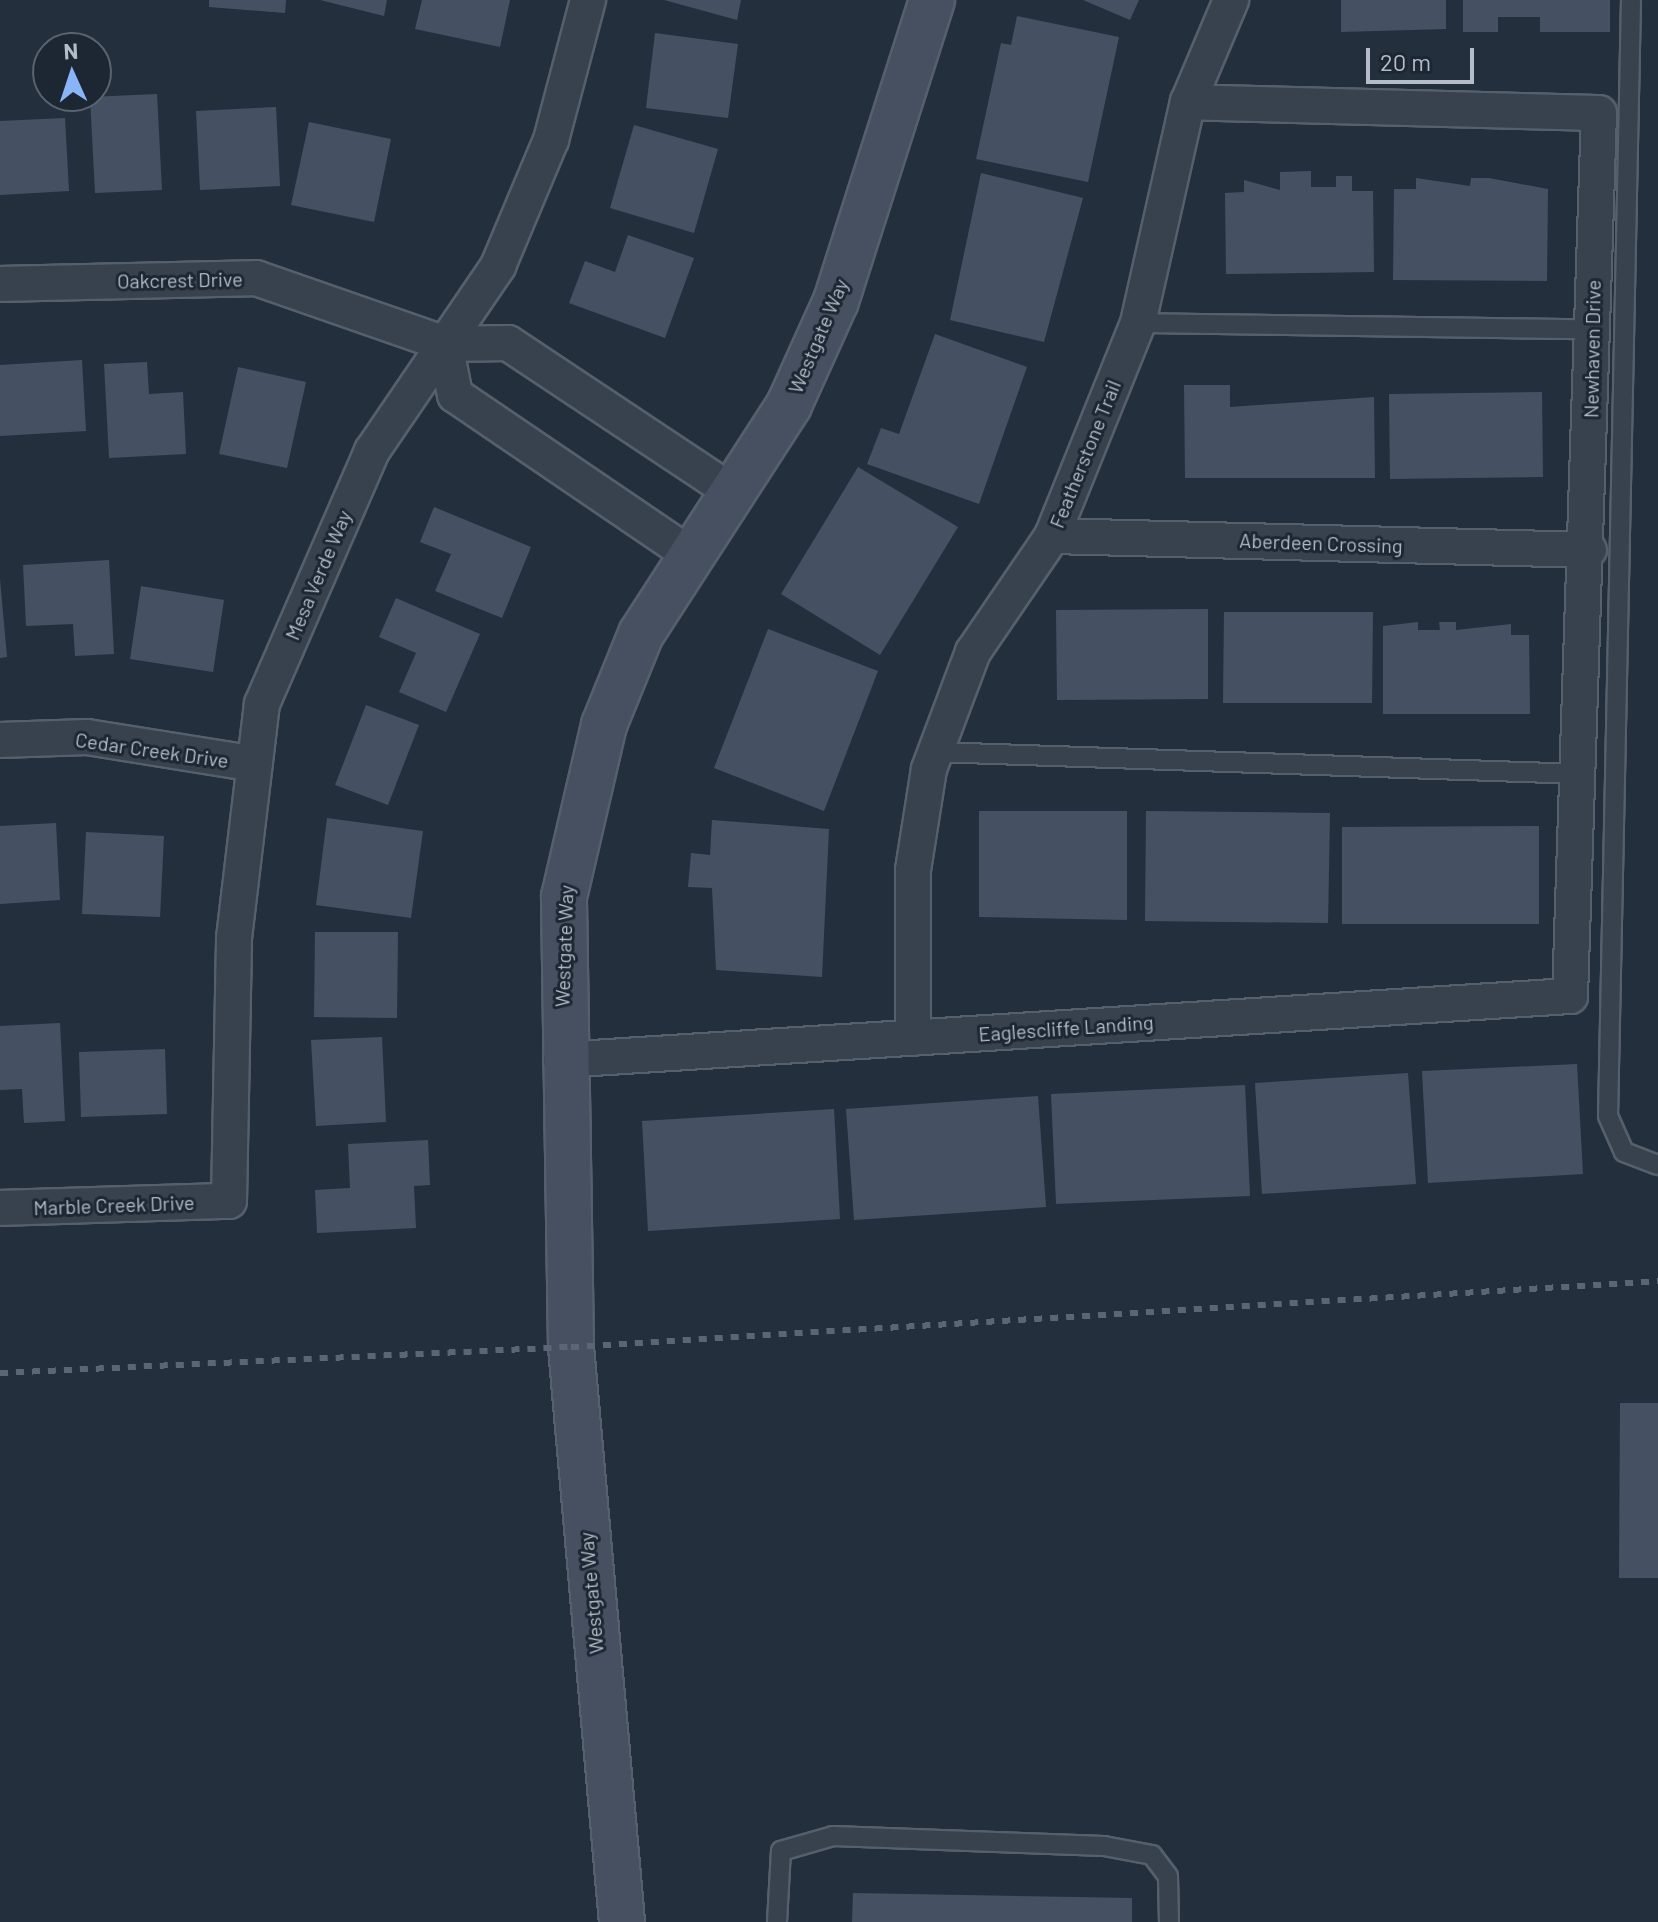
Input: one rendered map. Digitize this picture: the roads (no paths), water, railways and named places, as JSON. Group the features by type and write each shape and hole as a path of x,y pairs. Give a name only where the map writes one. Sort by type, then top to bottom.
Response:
{"street":[{"name":"Mesa Verde Way","path":"229,1201 234,938 262,704 372,451 498,266 551,140 588,0"},
{"name":"Westgate Way","path":"622,1922 571,1347 561,1060 564,897 576,820 641,634 789,405 836,301 932,0"},
{"name":"Featherstone Trail","path":"913,1038 913,870 935,752 973,652 1052,536 1138,323 1188,102 1231,0"},
{"name":"Newhaven Drive","path":"1188,102 1599,113 1591,329 1589,550 1570,996"},
{"name":"Oakcrest Drive","path":"0,284 256,278 445,344 508,343 731,491"},
{"path":"445,344 455,395 690,555"},
{"name":"Aberdeen Crossing","path":"1052,536 1589,550"},
{"name":"Cedar Creek Drive","path":"0,740 87,737 255,764"},
{"name":"Eaglescliffe Landing","path":"561,1060 1570,996"},
{"name":"Marble Creek Drive","path":"0,1208 229,1201"}],"lane":[{"path":"1631,0 1608,1116 1624,1152 1658,1165"},
{"path":"1138,323 1591,329"},
{"path":"935,752 1580,774"},
{"path":"777,1922 781,1851 833,1836 1104,1846 1152,1855 1168,1876 1169,1922"}],"railway":[{"path":"0,1373 571,1347 1658,1281"}]}
